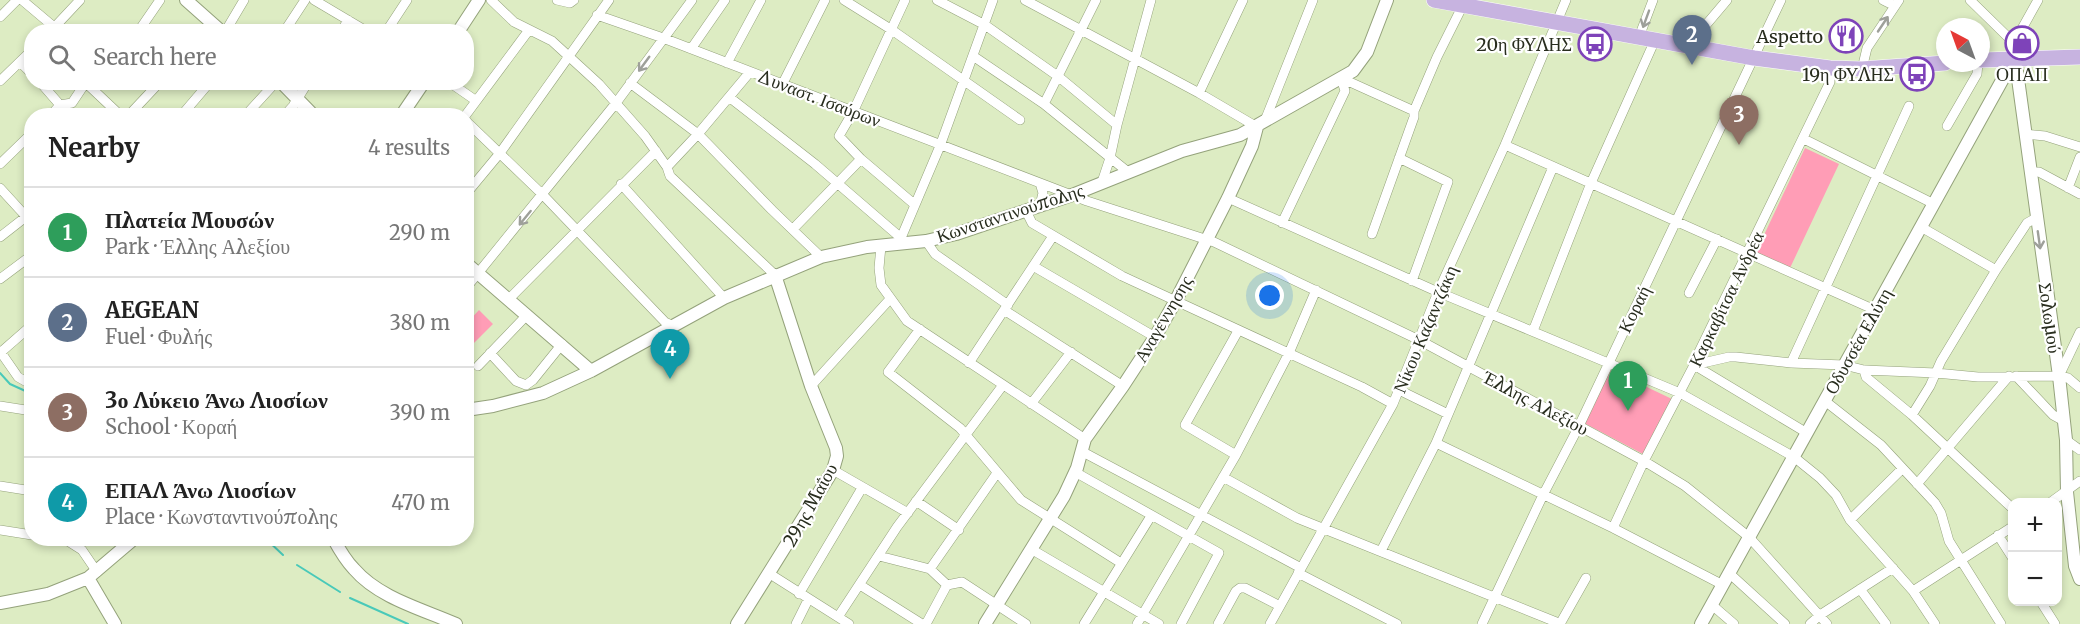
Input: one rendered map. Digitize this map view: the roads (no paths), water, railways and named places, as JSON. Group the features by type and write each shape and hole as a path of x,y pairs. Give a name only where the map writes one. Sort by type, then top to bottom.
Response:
{"main road":[{"path":"1434,0 1493,5 1555,22 1639,38 1754,58 1830,68 1862,69 1936,64"},
{"path":"1990,58 2014,50 2080,57"}],"street":[{"path":"0,17 17,0"},
{"path":"22,0 47,24"},
{"path":"57,24 80,0"},
{"path":"144,24 160,0"},
{"path":"186,0 212,24"},
{"path":"223,24 244,0"},
{"path":"289,24 305,0"},
{"path":"391,24 406,0"},
{"path":"463,24 479,0"},
{"path":"490,0 514,22 552,41 599,84 656,151 670,176 775,275"},
{"path":"557,0 572,2"},
{"path":"474,184 500,153 609,0"},
{"path":"474,279 616,103 692,0"},
{"path":"691,49 725,0"},
{"path":"727,63 762,0"},
{"path":"782,85 825,0"},
{"path":"844,0 892,30 1020,120"},
{"path":"905,0 853,112 839,136 861,159 914,204"},
{"path":"937,0 985,25 1059,77 1117,125"},
{"path":"729,97 815,164 901,241 914,204 940,146 993,0"},
{"path":"1026,0 1199,93 1257,127"},
{"path":"1044,104 1095,0"},
{"path":"1102,182 1151,0"},
{"path":"1199,93 1243,0"},
{"name":"Αναγέννησης","path":"985,624 1064,496 1075,472 1083,445 1155,337 1175,302 1228,198 1252,146 1257,127 1266,118 1313,0"},
{"name":"Κωνσταντινούπολης","path":"474,409 543,393 591,371 724,298 821,256 901,241 926,241 957,234 1072,195 1182,151 1240,135 1353,71 1367,52 1387,0"},
{"name":"Νίκου Καζαντζάκη","path":"1270,624 1400,390 1438,292 1505,145 1566,0"},
{"path":"1639,38 1653,0"},
{"path":"1697,48 1705,26 1727,0"},
{"name":"Κοραή","path":"1482,624 1543,495 1579,426 1781,0"},
{"path":"1862,69 1867,48 1897,3 1883,0"},
{"path":"1970,0 2014,50 2038,0"},
{"path":"321,2 355,24"},
{"path":"1372,234 1414,117 1414,111 1458,3"},
{"name":"Δυναστ. Ισαύρων","path":"597,15 663,38 1072,195 1148,222 1206,239"},
{"path":"346,24 348,20"},
{"path":"470,108 529,30"},
{"path":"1533,331 1591,183 1655,40"},
{"name":"Σολωμού","path":"2014,50 2059,376 2066,440 2067,492 2075,566 2080,579"},
{"name":"Οδυσσέα Ελύτη","path":"1701,624 1934,204 2014,50"},
{"path":"973,56 1044,104 1128,172"},
{"path":"0,81 24,58"},
{"path":"20,62 24,66"},
{"name":"Καρκαβίτσα Ανδρέα","path":"1613,528 1804,139 1830,82 1830,68"},
{"path":"666,167 698,134 750,72"},
{"path":"1947,126 1978,72"},
{"path":"1341,78 1414,111"},
{"path":"1282,223 1345,92 1341,78"},
{"path":"630,83 698,134 772,210 821,256"},
{"path":"47,90 60,105"},
{"path":"57,108 60,105 72,103 81,90"},
{"path":"93,90 113,108"},
{"path":"136,108 152,90"},
{"path":"188,108 203,90"},
{"path":"252,108 269,90"},
{"path":"290,90 307,108"},
{"path":"290,108 303,90"},
{"path":"406,108 419,90"},
{"path":"461,90 475,100"},
{"path":"1271,105 1282,112"},
{"path":"1791,363 1909,106"},
{"path":"474,129 543,195 665,322 674,326"},
{"path":"2025,134 2045,136 2080,147"},
{"path":"1804,139 1934,204"},
{"path":"0,164 24,141"},
{"path":"1505,145 1875,310"},
{"path":"508,299 656,151"},
{"path":"1399,158 1448,182 1412,281"},
{"path":"2068,188 2080,158"},
{"path":"794,229 861,159"},
{"path":"1381,551 1436,443 1552,167"},
{"path":"2030,172 2039,172 2080,194"},
{"path":"1040,183 1043,193 1040,205"},
{"path":"621,184 724,298"},
{"path":"0,188 24,211"},
{"path":"1228,198 1412,281 1680,393 1794,457 1820,478 1836,495 1850,520 1913,591 1935,624"},
{"path":"1026,211 1032,223 1122,276 1362,387 1393,404"},
{"path":"1912,416 1996,270 2027,223 2036,218"},
{"path":"0,237 24,221"},
{"path":"1921,227 1996,270"},
{"path":"969,363 1053,236"},
{"name":"Έλλης Αλεξίου","path":"1206,239 1247,256 1419,340 1644,461 1684,486 1749,537 1827,624"},
{"path":"1689,293 1717,240"},
{"path":"926,241 935,254 1006,307 1123,386"},
{"path":"881,246 881,285 907,321 1031,404 1083,445 1397,624"},
{"path":"0,279 24,261"},
{"path":"1033,266 1155,337"},
{"path":"474,270 591,371"},
{"name":"29ης Μαΐου","path":"737,624 770,574 836,463 836,448 811,386 775,275"},
{"path":"1140,620 1236,455 1289,353 1316,290"},
{"path":"811,386 890,299"},
{"path":"478,366 527,315"},
{"path":"920,329 888,372 966,435 1021,500 1121,563"},
{"path":"1236,455 1185,425 1238,331"},
{"path":"24,332 0,351 18,376 24,380"},
{"path":"2059,376 2079,336"},
{"path":"490,353 516,381 526,385 533,380 562,344"},
{"path":"1031,404 1071,352"},
{"path":"1694,365 1729,357 1844,366 1864,370 1978,377 2059,376 2068,378 2080,388"},
{"path":"1694,365 1807,433"},
{"path":"1864,370 1866,378 1912,416 2008,503"},
{"path":"2013,376 2053,416 2064,421"},
{"path":"1917,484 2013,376"},
{"path":"838,617 916,501 1003,385"},
{"path":"1400,390 1448,414"},
{"path":"1825,401 1881,445 1935,503 1941,513 1949,541 2001,624"},
{"path":"0,406 24,410"},
{"path":"2066,440 2080,450"},
{"path":"1436,443 1613,528 1726,579 1785,624"},
{"path":"1850,520 1902,469"},
{"path":"833,471 908,513"},
{"path":"1075,472 1219,553 1181,624"},
{"path":"930,569 997,473"},
{"path":"1223,477 1297,518 1560,624 1586,578"},
{"path":"2057,498 2080,481"},
{"path":"0,486 24,490"},
{"path":"799,594 862,488"},
{"path":"916,501 958,530"},
{"path":"1084,624 1151,516"},
{"path":"0,530 24,534"},
{"path":"1913,591 2008,530"},
{"path":"1998,535 2010,552"},
{"path":"76,546 82,550 115,624"},
{"path":"0,603 48,594 93,575 126,546"},
{"path":"338,546 355,571 369,584 386,594 456,624"},
{"path":"1031,549 1104,591 1140,620 1159,624"},
{"path":"879,556 930,569 947,585"},
{"path":"1810,624 1820,615 1893,568"},
{"path":"770,574 849,624"},
{"path":"861,585 924,624 947,585 962,582 1026,624"},
{"path":"1218,624 1236,591 1240,588 1245,588 1280,606"},
{"path":"1860,589 1886,624"},
{"path":"796,624 808,600"},
{"path":"1712,605 1734,624"},
{"path":"2044,606 2055,624"}],"waterway":[{"path":"0,373 10,384 24,390"},
{"path":"273,546 283,555"},
{"path":"297,565 340,592"},
{"path":"350,598 408,624"}],"place":[{"name":"Aspetto","path":"1846,36"},
{"name":"ΟΠΑΠ","path":"2022,43"},
{"name":"20η ΦΥΛΗΣ","path":"1595,44"},
{"name":"AEGEAN","path":"1692,65"},
{"name":"19η ΦΥΛΗΣ","path":"1917,74"},
{"name":"3ο Λύκειο Άνω Λιοσίων","path":"1739,145"},
{"name":"ΕΠΑΛ Άνω Λιοσίων","path":"670,379"},
{"name":"Πλατεία Μουσών","path":"1628,411"}]}
